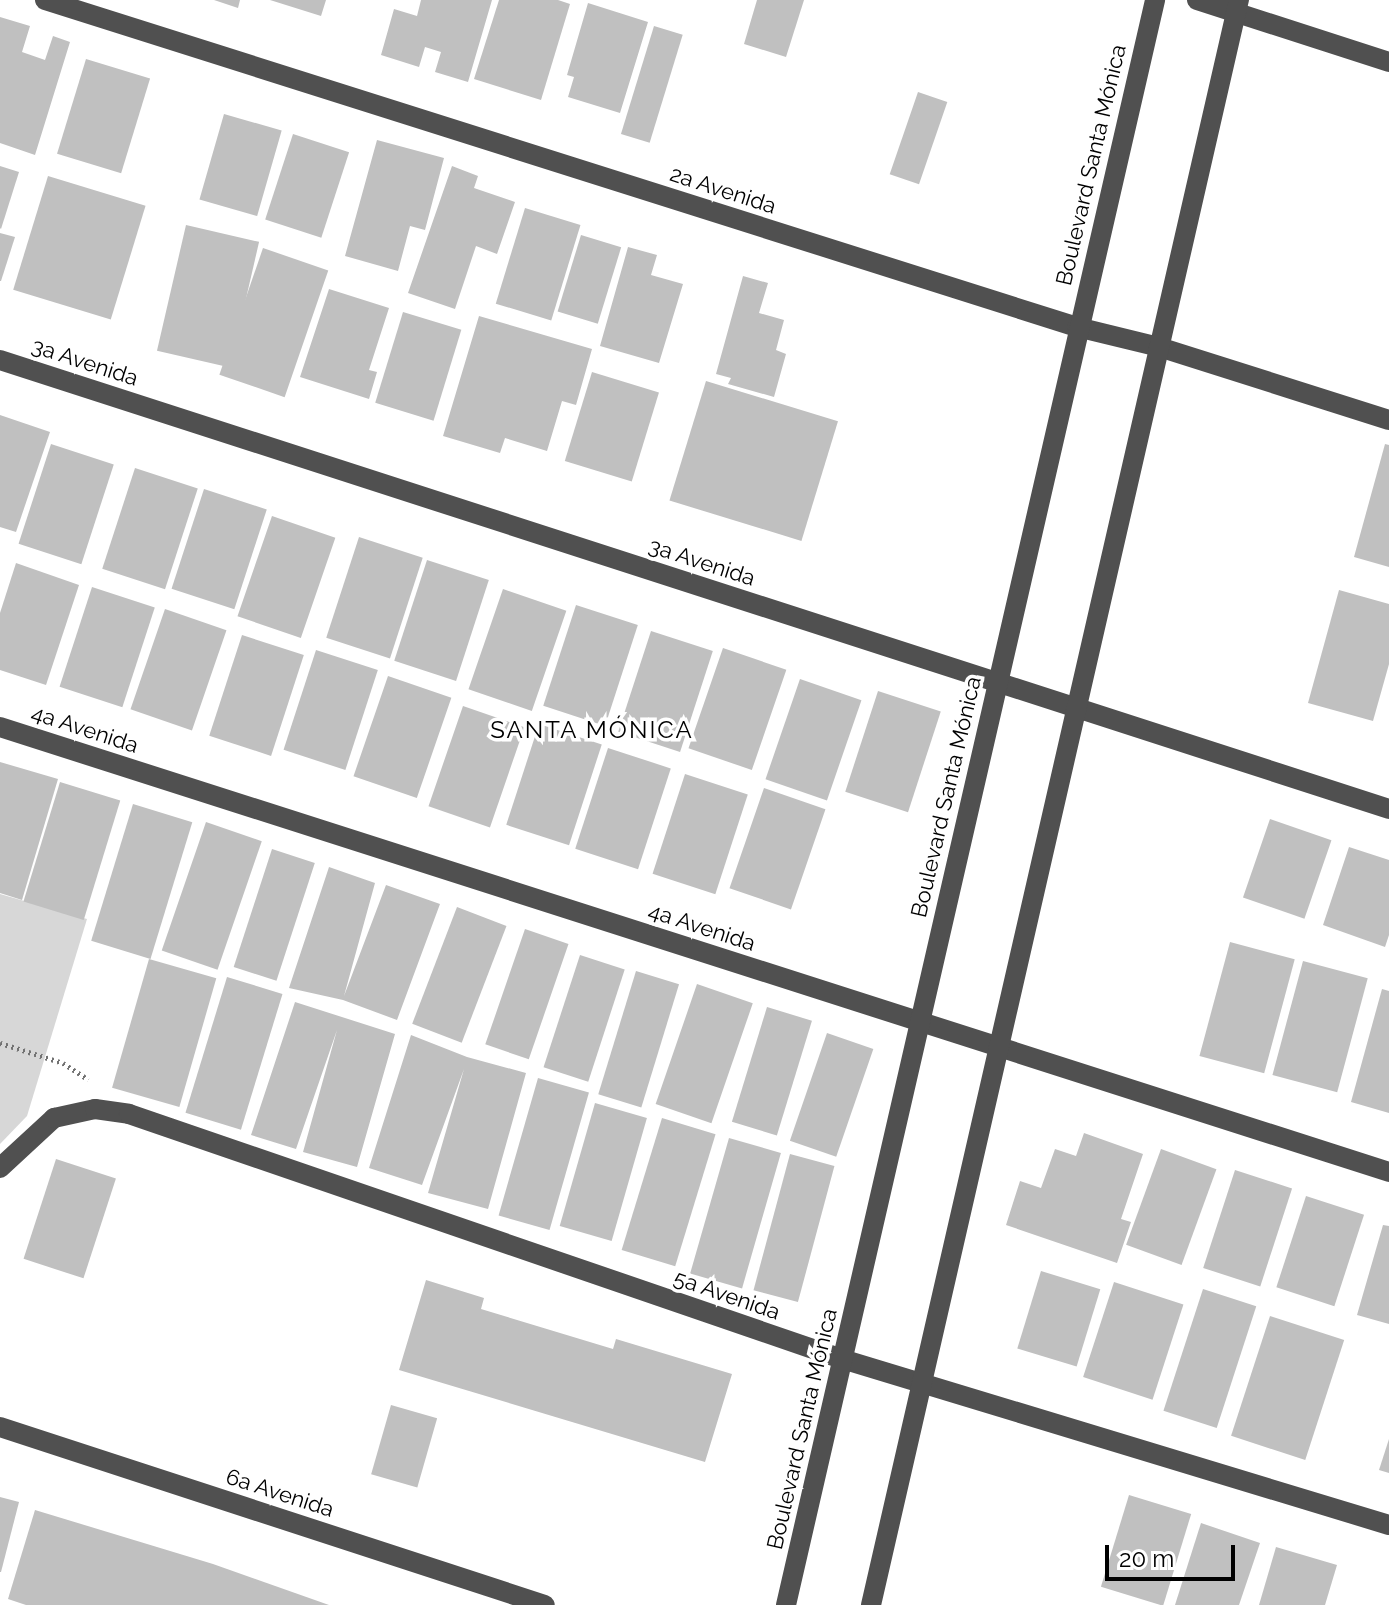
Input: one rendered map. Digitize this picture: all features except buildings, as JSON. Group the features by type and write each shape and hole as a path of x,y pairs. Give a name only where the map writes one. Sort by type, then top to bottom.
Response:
{"street":[{"name":"2a Avenida","path":"45,0 1077,327 1159,347 1389,420"},
{"name":"Boulevard Santa Mónica","path":"786,1605 1077,327 1155,0"},
{"path":"1197,0 1238,7 1389,62"},
{"path":"871,1605 1238,7"},
{"name":"3a Avenida","path":"0,360 1389,809"},
{"name":"4a Avenida","path":"0,727 1389,1172"},
{"name":"5a Avenida","path":"0,1168 54,1118 95,1109 129,1114 842,1359 1389,1525"},
{"name":"6a Avenida","path":"0,1427 545,1605"}],"path":[{"path":"0,1043 81,1072 96,1087 95,1109"}],"shaded area":[{"path":"0,894 87,919 27,1116 0,1144"}],"district":[{"name":"SANTA MÓNICA","path":"592,730"}]}
